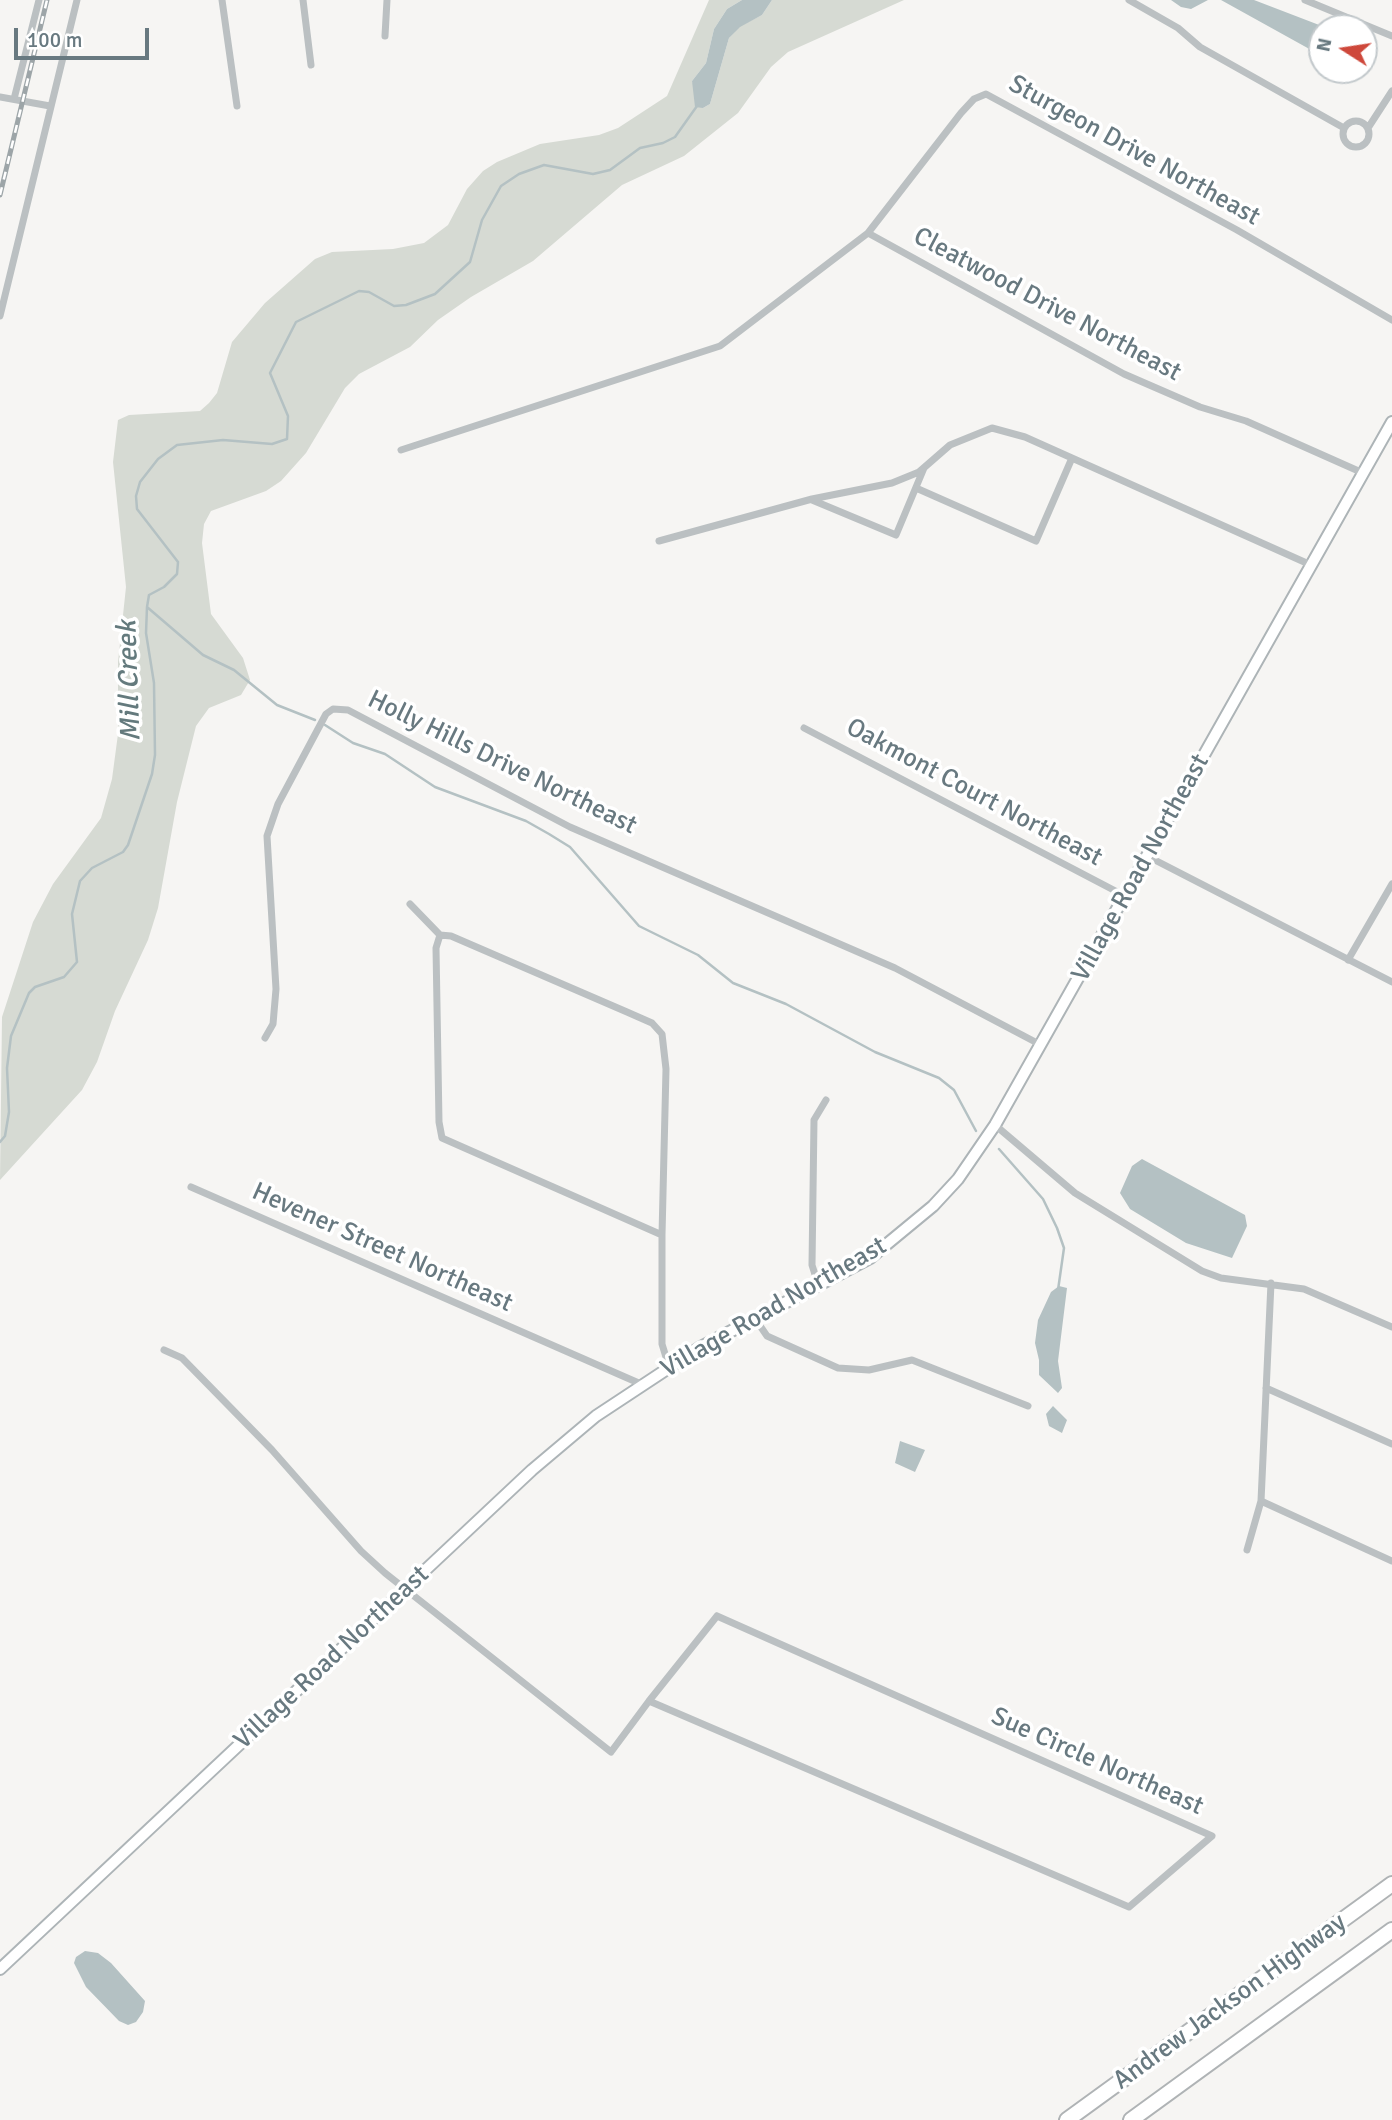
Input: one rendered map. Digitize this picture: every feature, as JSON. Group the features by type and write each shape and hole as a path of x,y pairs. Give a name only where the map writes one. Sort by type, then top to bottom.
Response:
{"highway":[{"name":"Andrew Jackson Highway","path":"1067,2120 1392,1884"},
{"name":"Andrew Jackson Highway","path":"1131,2120 1392,1930"}],"main road":[{"name":"Village Road Northeast","path":"0,1969 533,1470 596,1416 641,1384 754,1317 870,1258 933,1206 958,1179 995,1125 1041,1045 1392,422"}],"street":[{"path":"14,99 39,0"},
{"path":"0,316 77,0"},
{"path":"222,0 237,106"},
{"path":"303,0 311,65"},
{"path":"385,36 387,0"},
{"path":"1305,0 1392,36"},
{"path":"1133,1 1178,28 1200,47 1344,128"},
{"path":"1344,128 1345,141 1357,147 1368,138 1368,128 1392,91"},
{"name":"Sturgeon Drive Northeast","path":"401,450 720,346 868,233 961,113 974,99 986,93 1225,223 1392,320"},
{"path":"0,97 50,106"},
{"path":"1344,128 1358,121 1368,128"},
{"name":"Cleatwood Drive Northeast","path":"868,233 1124,374 1200,407 1246,421 1363,473"},
{"path":"659,541 812,499 892,483 925,468 950,445 992,428 1025,437 1311,565"},
{"path":"916,488 1035,541 1072,458"},
{"path":"812,499 896,535 925,468"},
{"name":"Holly Hills Drive Northeast","path":"265,1038 273,1024 275,989 267,836 278,804 326,714 333,709 348,710 570,827 895,968 1041,1045"},
{"name":"Oakmont Court Northeast","path":"804,728 1125,896"},
{"path":"1147,856 1392,982"},
{"path":"1348,960 1392,884"},
{"path":"410,904 440,934 451,936 652,1023 662,1034 666,1069 662,1344 669,1367"},
{"path":"440,934 436,948 439,1122 442,1138 662,1235"},
{"path":"818,1284 812,1265 814,1121 826,1100"},
{"path":"995,1125 1066,1186 1163,1250 1211,1275 1304,1289 1392,1327"},
{"name":"Hevener Street Northeast","path":"191,1187 641,1384"},
{"path":"1247,1550 1261,1502 1272,1283"},
{"path":"754,1317 767,1336 838,1368 869,1370 912,1360 1028,1405"},
{"path":"164,1350 182,1358 272,1450 361,1551 407,1588"},
{"path":"1266,1388 1392,1444"},
{"path":"1261,1502 1392,1561"},
{"name":"Sue Circle Northeast","path":"407,1588 611,1752 649,1701 717,1616 1212,1836 1129,1907 649,1701"}],"shaded area":[{"path":"709,0 742,0 727,9 714,29 706,63 692,81 703,108 710,104 729,38 740,26 762,15 772,0 904,0 788,52 771,67 738,113 684,156 622,185 533,261 471,297 438,320 410,347 359,374 345,388 306,453 281,481 266,491 211,511 204,524 202,543 211,614 243,658 250,680 241,695 209,708 196,726 177,802 158,908 148,940 115,1011 97,1062 82,1090 0,1180 2,1017 33,922 53,884 101,818 112,779 118,734 118,662 126,587 113,462 118,420 129,415 200,411 217,393 232,342 265,303 315,259 332,252 393,249 424,243 448,225 467,189 483,171 497,162 540,144 599,135 618,128 667,96"},
{"path":"742,0 772,0 762,15 740,27 729,38 710,104 703,108 695,107 692,81 706,63 714,29 727,9"},
{"path":"1171,0 1208,0 1191,9 1181,7"},
{"path":"1221,0 1254,0 1308,21 1308,48"},
{"path":"1142,1159 1245,1215 1247,1226 1232,1258 1186,1243 1130,1209 1120,1193 1132,1166"},
{"path":"1059,1286 1067,1288 1058,1361 1062,1388 1058,1393 1039,1375 1035,1343 1038,1320 1051,1292"},
{"path":"1053,1406 1067,1420 1062,1433 1049,1426 1046,1414"},
{"path":"900,1441 925,1450 915,1472 895,1463"},
{"path":"85,1951 98,1953 111,1963 145,2001 143,2012 136,2022 128,2025 119,2021 86,1987 74,1963 76,1957"}],"waterway":[{"name":"Mill Creek","path":"0,1142 5,1136 9,1112 7,1068 11,1036 29,993 35,987 64,977 77,962 72,914 80,881 92,868 123,852 128,845 152,774 155,755 154,683 146,633 147,607 149,595 164,587 177,574 178,562 137,509 136,496 140,482 158,459 177,445 223,440 272,444 287,439 288,416 270,373 296,322 359,291 369,292 394,306 406,305 435,294 470,262 482,220 501,186 519,174 544,165 593,174 610,170 640,148 663,143 675,137 697,106"},
{"path":"147,607 203,655 234,670 277,705 315,720"},
{"path":"325,725 353,743 385,754 435,787 526,821 570,847 639,926 698,955 733,983 786,1004 875,1052 939,1078 954,1090 976,1131"},
{"path":"999,1149 1043,1199 1057,1228 1064,1248 1058,1290"}],"railway":[{"path":"0,195 47,0"}]}
